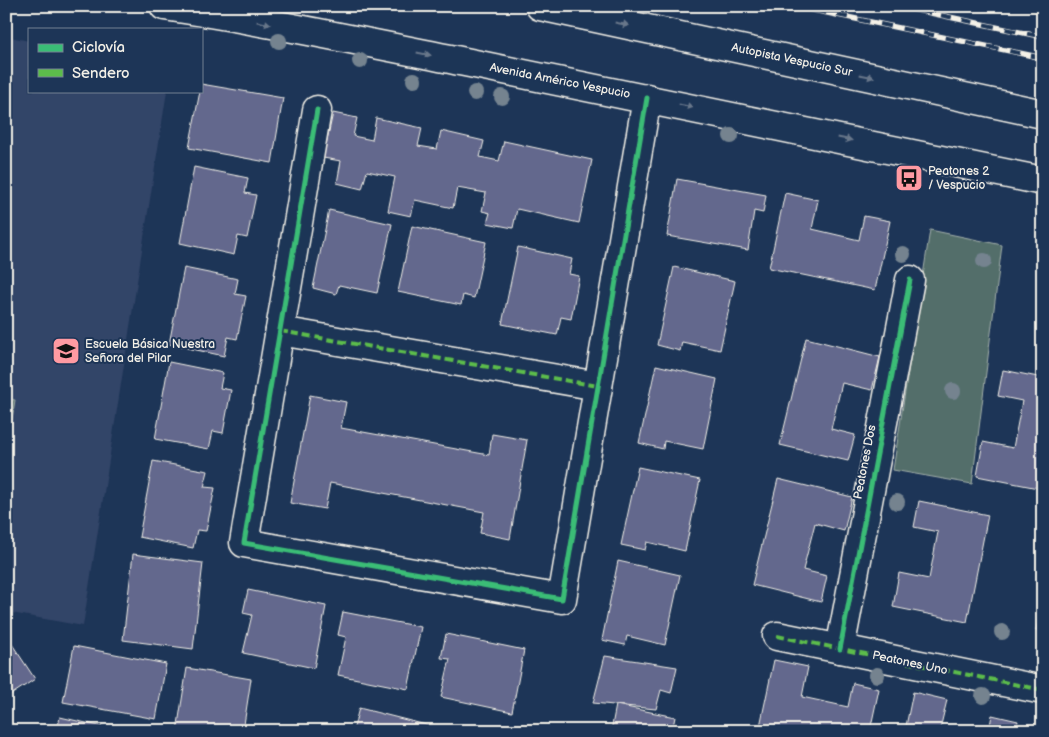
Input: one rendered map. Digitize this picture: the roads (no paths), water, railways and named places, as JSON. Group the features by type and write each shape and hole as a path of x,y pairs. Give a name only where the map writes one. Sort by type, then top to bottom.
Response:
{"main road":[{"name":"Avenida Américo Vespucio","path":"164,6 338,37 647,98 1043,181"},
{"name":"Autopista Vespucio Sur","path":"540,6 1043,114"},
{"path":"317,110 244,543 562,599 647,98"},
{"name":"Peatones Dos","path":"840,649 910,280"},
{"path":"280,331 598,386"},
{"name":"Peatones Uno","path":"777,636 1043,690"}],"railway":[{"path":"794,6 1043,58"},
{"path":"898,6 1043,37"}],"place":[{"name":"Peatones 2 / Vespucio","path":"909,178"},
{"name":"Escuela Básica Nuestra Señora del Pilar","path":"66,351"}]}
